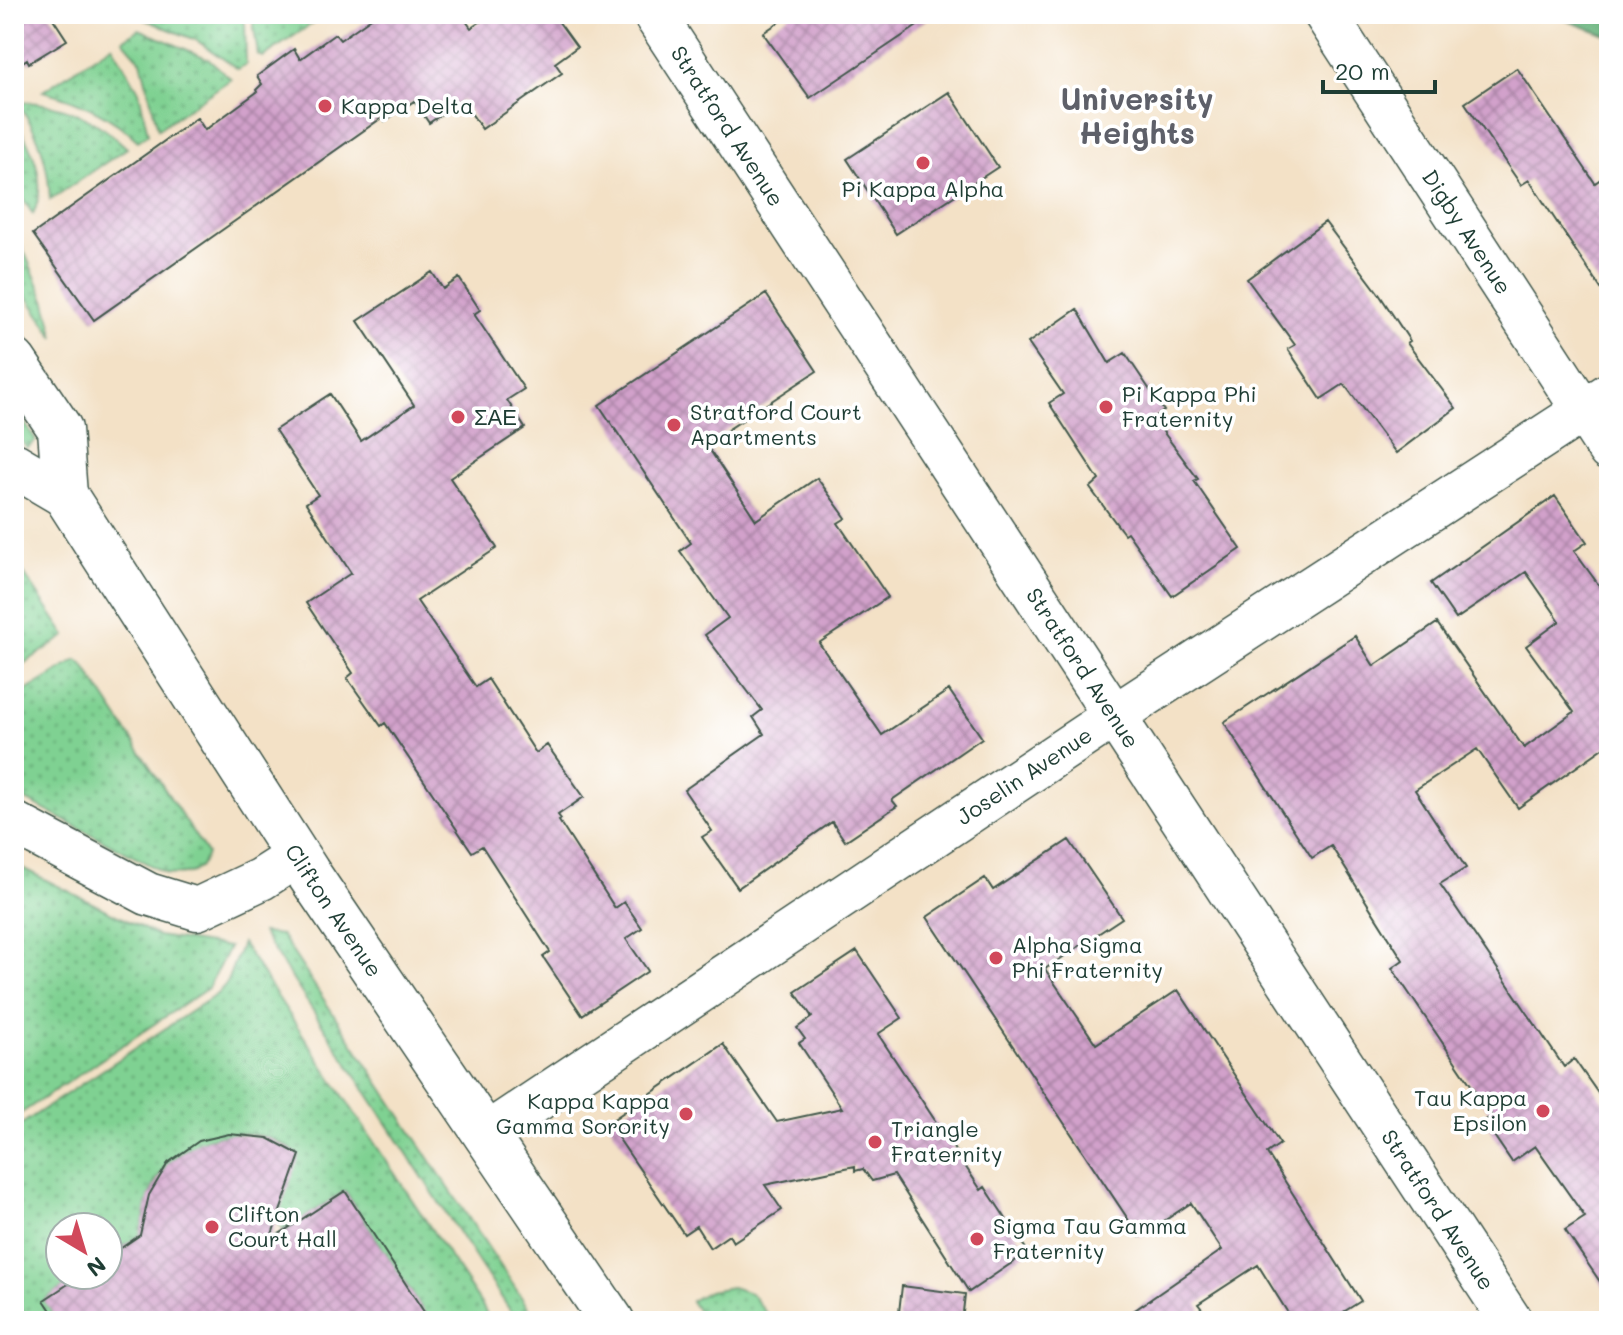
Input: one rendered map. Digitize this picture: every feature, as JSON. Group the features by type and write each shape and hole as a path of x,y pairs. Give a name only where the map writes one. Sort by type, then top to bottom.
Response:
{"main road":[{"name":"Clifton Avenue","path":"14,361 60,429 65,495"},
{"name":"Clifton Avenue","path":"14,465 65,495 297,856 612,1321"}],"street":[{"name":"Stratford Avenue","path":"654,14 1511,1321"},
{"name":"Digby Avenue","path":"1325,14 1596,402 1609,450"},
{"name":"Joselin Avenue","path":"485,1135 1114,716 1596,402"},
{"path":"14,823 148,894 197,909 261,879 297,856"}],"green space":[{"path":"155,14 241,14 245,24 246,64 238,69 196,40 146,20"},
{"path":"252,14 326,14 263,57 258,55"},
{"path":"1549,14 1609,14 1609,36"},
{"path":"139,29 209,59 231,79 158,129 141,61 123,40"},
{"path":"112,45 139,91 148,134 138,141 117,123 94,110 43,91"},
{"path":"24,102 53,106 80,115 127,148 50,200 45,162 38,140 20,106"},
{"path":"14,118 32,152 39,177 38,202 33,214 14,186"},
{"path":"17,235 46,302 55,338 14,277 14,237"},
{"path":"14,407 36,440 27,449 14,430"},
{"path":"14,559 66,636 14,670"},
{"path":"77,660 83,664 207,854 196,870 180,875 167,874 14,794 14,698"},
{"path":"14,864 158,936 229,947 208,988 14,1118"},
{"path":"262,933 281,935 537,1321 517,1321"},
{"path":"242,943 490,1321 430,1321 345,1191 284,1231 268,1209 299,1156 283,1144 264,1136 244,1133 205,1140 171,1161 151,1190 140,1235 124,1246 124,1211 44,1211 44,1291 58,1291 44,1300 52,1312 41,1321 29,1321 14,1298 14,1129 217,994 226,984"},
{"path":"731,1287 751,1293 772,1321 704,1321 691,1301 709,1291"}],"building":[{"path":"14,14 50,14 67,40 29,63 27,59 14,68"},
{"path":"377,14 461,14 471,28 492,14 553,14 577,47 555,63 562,73 482,129 462,100 429,123 414,101 385,121 383,117 94,320 33,234 197,118 205,130 257,92 262,84 257,76 294,49 300,59 335,34 340,40"},
{"path":"791,14 935,14 810,98 763,33"},
{"path":"1517,68 1595,183 1609,173 1609,301 1529,180 1521,185 1465,103"},
{"name":"Pi Kappa Alpha","path":"949,92 998,167 896,234 847,159"},
{"path":"1325,222 1377,291 1410,341 1407,343 1456,408 1396,453 1344,384 1321,399 1288,349 1295,345 1247,279"},
{"path":"432,272 443,289 459,278 480,310 474,314 524,389 507,400 525,428 450,478 497,548 417,601 476,687 488,679 536,753 547,745 584,797 558,815 559,821 615,908 624,902 642,928 626,939 648,971 582,1015 543,957 550,952 482,846 472,852 385,723 381,726 347,678 353,673 306,603 351,573 306,503 318,495 275,430 330,394 361,441 414,405 358,321"},
{"path":"766,294 817,371 706,444 756,520 817,478 846,518 838,523 888,597 819,643 882,735 949,690 982,738 892,800 897,806 845,841 832,822 738,888 702,837 712,831 684,790 764,734 753,717 762,710 705,635 728,618 680,551 691,543 599,405"},
{"path":"1077,309 1109,363 1125,353 1164,411 1153,418 1198,479 1194,481 1241,549 1172,596 1127,532 1124,534 1090,488 1099,480 1049,403 1063,394 1028,343"},
{"path":"1555,496 1587,542 1574,551 1609,599 1609,744 1518,808 1477,749 1415,790 1466,868 1440,884 1564,1067 1574,1059 1609,1109 1609,1295 1565,1230 1585,1217 1535,1146 1512,1162 1484,1121 1492,1116 1392,968 1403,960 1331,846 1312,858 1224,722 1355,636 1374,666 1437,623 1524,748 1574,712 1526,646 1560,621 1526,572 1456,619 1431,583"},
{"path":"1069,840 1122,918 1045,969 1096,1044 1178,990 1280,1144 1267,1153 1361,1301 1329,1321 1293,1321 1258,1265 1198,1304 1202,1309 1184,1321 1119,1321 1222,1250 1191,1203 1140,1237 927,917 985,878 993,890"},
{"path":"857,951 902,1018 878,1034 981,1190 985,1187 1028,1252 969,1292 894,1175 872,1181 863,1169 855,1171 855,1166 765,1185 782,1210 733,1242 729,1235 710,1248 696,1226 684,1234 608,1123 723,1044 777,1122 842,1108 799,1043 805,1039 797,1028 812,1017 795,992"},
{"name":"Clifton Court Hall","path":"229,1134 268,1138 300,1155 270,1240 345,1191 430,1321 58,1321 44,1300 58,1291 124,1291 124,1246 140,1235 149,1195 168,1163 199,1141"},
{"path":"902,1286 965,1294 962,1321 898,1321"}],"place":[{"name":"Kappa Delta","path":"325,106"},
{"name":"Pi Kappa Alpha","path":"923,163"},
{"name":"Pi Kappa Phi Fraternity","path":"1106,407"},
{"name":"ΣΑΕ","path":"458,417"},
{"name":"Stratford Court Apartments","path":"674,425"},
{"name":"Alpha Sigma Phi Fraternity","path":"996,958"},
{"name":"Tau Kappa Epsilon","path":"1543,1111"},
{"name":"Kappa Kappa Gamma Sorority","path":"686,1114"},
{"name":"Triangle Fraternity","path":"875,1142"},
{"name":"Clifton Court Hall","path":"212,1227"},
{"name":"Sigma Tau Gamma Fraternity","path":"977,1239"}],"district":[{"name":"University Heights","path":"1137,117"}]}
